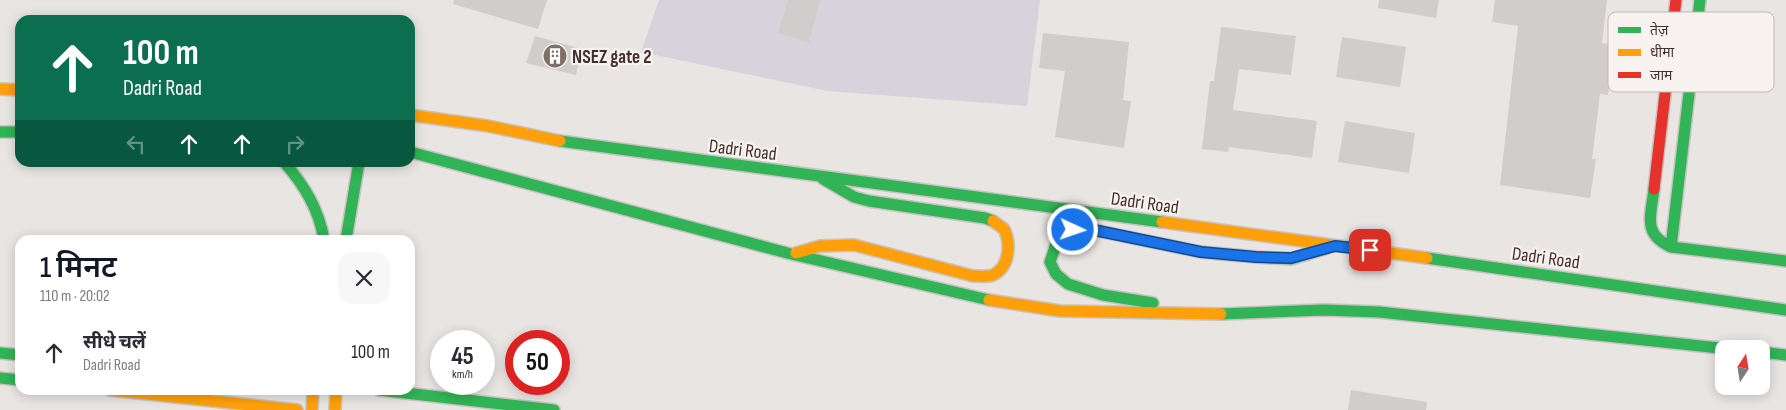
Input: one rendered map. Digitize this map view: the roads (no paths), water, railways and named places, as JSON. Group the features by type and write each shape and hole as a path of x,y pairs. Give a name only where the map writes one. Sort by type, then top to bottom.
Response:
{"main road":[{"path":"0,89 15,90"},
{"path":"1666,92 1650,228 1653,236 1659,242 1671,247 1786,261"},
{"path":"1671,247 1689,92"},
{"name":"Dadri Road","path":"415,116 488,126 588,146 814,174 1335,246 1422,256 1786,310"},
{"path":"0,132 15,132"},
{"path":"415,153 791,254 1013,305 1060,311 1214,314 1324,310 1379,312 1715,347"},
{"path":"288,167 312,198 322,223 323,235"},
{"path":"347,235 358,167"},
{"path":"791,254 820,246 854,245 973,276 987,277 996,273 1006,257 1010,244 1006,231 998,223 985,218 869,201 854,197 814,174"},
{"path":"1214,314 1076,288 1054,275 1050,257 1054,245 1062,235 1073,230 1089,229 1201,252 1256,257 1291,258 1335,246"},
{"path":"0,353 15,354"},
{"path":"1770,353 1786,355"},
{"path":"0,378 15,380"},
{"path":"415,394 554,410"},
{"path":"156,395 296,410"},
{"path":"312,410 313,395"},
{"path":"335,410 336,395"}],"place":[{"name":"NSEZ gate 2","path":"555,56"}]}
